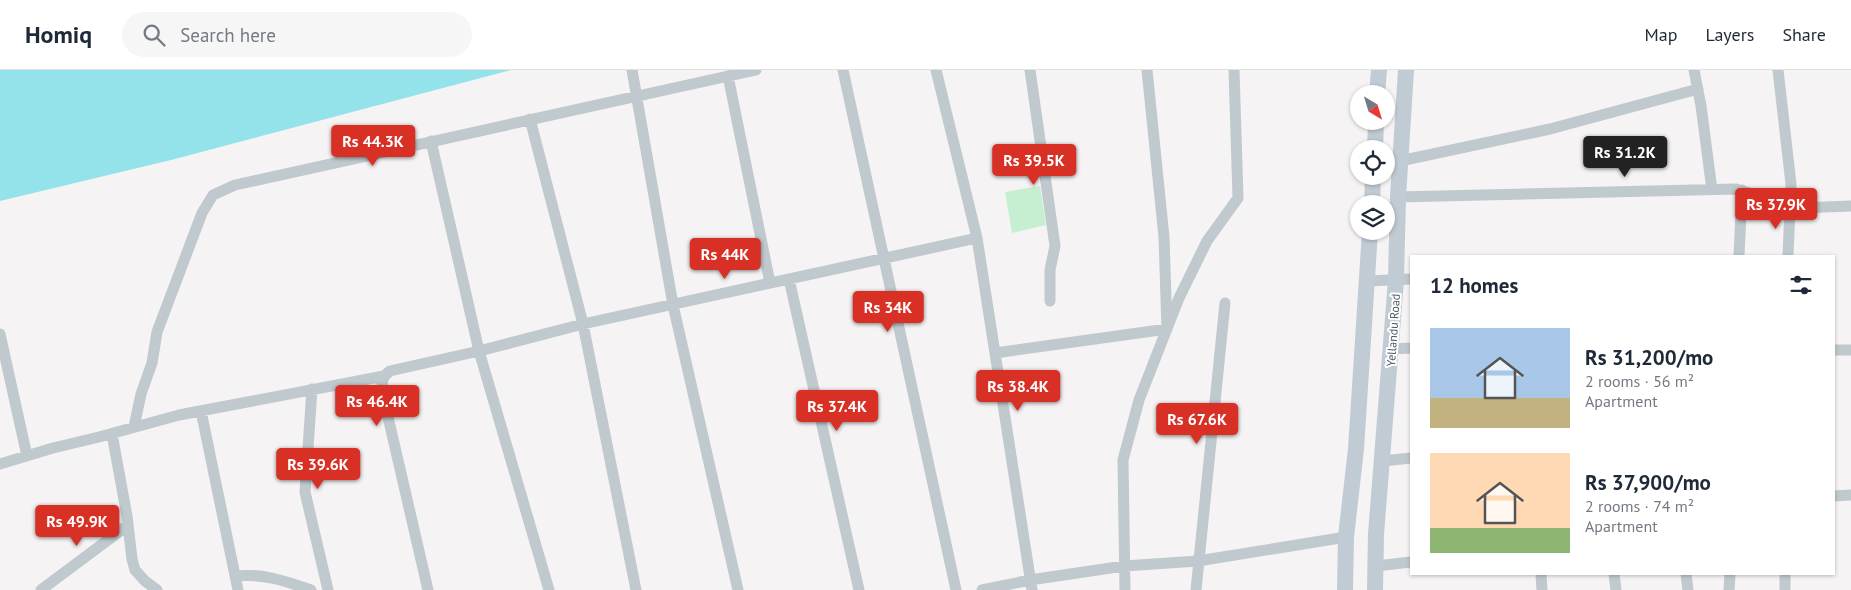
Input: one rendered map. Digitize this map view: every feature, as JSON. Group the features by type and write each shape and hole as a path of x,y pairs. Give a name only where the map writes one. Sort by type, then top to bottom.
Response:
{"main road":[{"path":"1378,85 1379,70"},
{"name":"Yellandu Road","path":"1375,590 1376,534 1391,349 1404,279 1398,197 1406,70"},
{"path":"1345,590 1346,537 1356,449 1370,240"}],"street":[{"path":"632,70 673,305 738,590"},
{"path":"134,427 141,394 152,363 157,332 202,213 213,195 235,185 733,73 756,70"},
{"path":"843,70 956,590"},
{"path":"936,70 978,238 1031,585"},
{"path":"1030,70 1055,246 1050,270 1050,301"},
{"path":"1147,70 1164,237 1167,329"},
{"path":"1125,590 1123,460 1139,400 1179,298 1207,241 1238,198 1234,70"},
{"path":"1694,70 1712,190"},
{"path":"1778,70 1791,184 1788,255"},
{"path":"733,73 770,283"},
{"path":"1400,161 1550,128 1698,89"},
{"path":"530,119 583,324 636,590"},
{"path":"430,141 479,351 550,590"},
{"path":"1739,255 1742,190"},
{"path":"1398,197 1742,190 1798,208 1851,206"},
{"path":"0,464 52,448 112,434 179,415 384,376 390,371 479,351 583,324 978,238"},
{"path":"789,279 859,590"},
{"path":"1368,281 1404,279"},
{"path":"1196,590 1225,303"},
{"path":"995,353 1167,329"},
{"path":"0,334 27,456"},
{"path":"1391,349 1410,348"},
{"path":"1835,350 1851,350"},
{"path":"384,376 382,391 428,590"},
{"path":"312,389 304,492 328,590"},
{"path":"201,411 237,590"},
{"path":"112,434 128,525 132,560 136,570 145,581 157,590"},
{"path":"1383,461 1410,458"},
{"path":"1835,496 1851,495"},
{"path":"41,590 128,525"},
{"path":"982,590 1031,585 1124,566 1198,562 1346,537"},
{"path":"1376,566 1410,562"},
{"path":"235,576 252,575 284,580 311,590"},
{"path":"1541,575 1542,590"},
{"path":"1614,575 1616,590"},
{"path":"1686,575 1688,590"},
{"path":"1730,575 1730,590"},
{"path":"1785,575 1785,590"}],"green space":[{"path":"1040,186 1046,225 1012,233 1005,192"}],"water":[{"path":"0,70 511,70 175,159 0,201"}]}
